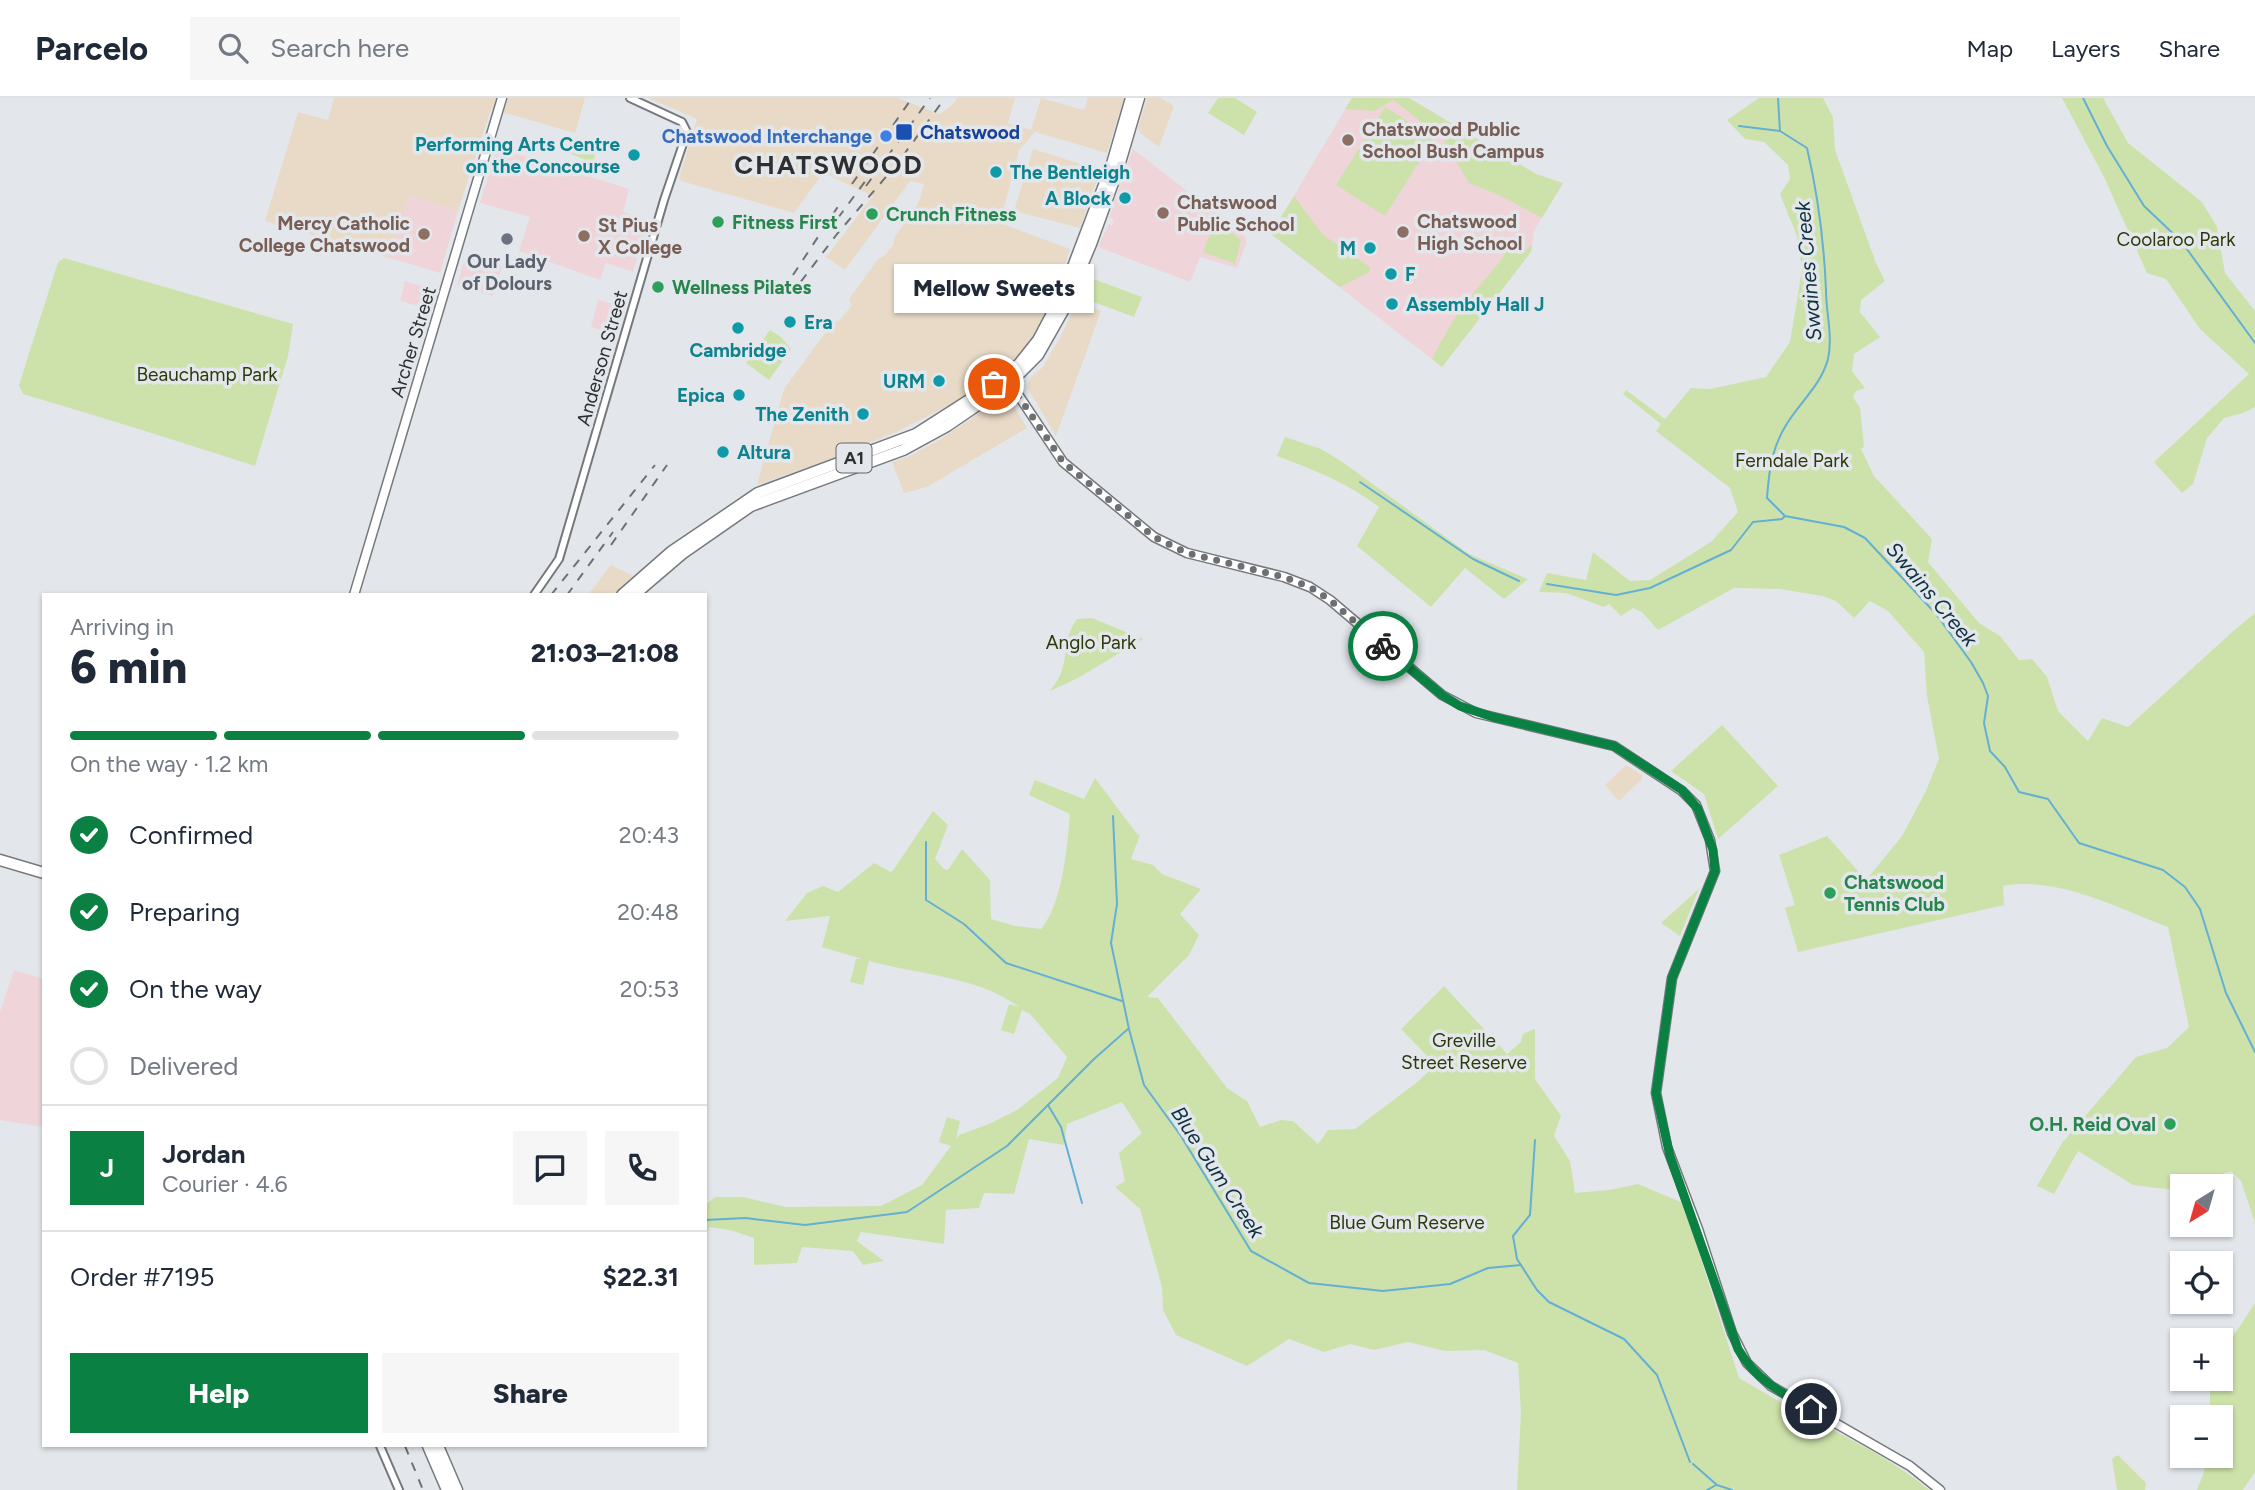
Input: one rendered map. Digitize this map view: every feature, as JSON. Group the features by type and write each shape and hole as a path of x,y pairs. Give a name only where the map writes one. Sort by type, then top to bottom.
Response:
{"highway":[{"name":"A1","path":"624,593 671,552 758,493 905,440 1008,379 1038,340 1061,300 1112,164 1131,98"},
{"name":"A1","path":"636,593 682,554 751,506 905,449 947,426 1038,355 1070,295 1112,188 1139,98"},
{"path":"0,860 42,872"},
{"path":"428,1447 447,1490"},
{"path":"438,1447 457,1490"}],"main road":[{"name":"Archer Street","path":"355,593 502,98"},
{"path":"1008,379 1063,462 1161,541 1187,553 1284,577 1310,587 1330,600 1442,695 1460,706 1493,717 1614,746 1682,790 1694,802 1704,824 1715,863 1712,879 1672,978 1656,1093 1667,1147 1732,1333 1746,1363 1771,1387 1910,1466 1940,1490"}],"street":[{"name":"Anderson Street","path":"535,593 559,559 664,200 687,132 685,124 630,98"},
{"path":"380,1447 399,1490"}],"shaded area":[{"path":"334,98 585,98 575,133 491,109 458,211 409,196 390,258 265,221 298,112 328,120"},
{"path":"648,98 898,98 940,114 957,98 1015,98 1008,123 1031,130 1041,98 1084,110 1088,98 1124,98 1107,153 1035,132 1019,150 1000,223 1070,249 1054,297 1026,348 954,403 896,432 757,485 784,389 833,322 839,321 852,305 849,299 878,259 893,245 894,238 919,202 924,184 910,181 845,270 826,257 873,196 823,173 794,213 681,181 679,178 697,119"},
{"path":"1147,98 1161,98 1174,106 1159,147 1140,133 1138,128"},
{"name":"Chatswood High School","path":"1352,98 1409,98 1536,174 1563,183 1534,231 1531,252 1442,367 1271,234"},
{"name":"St Pius X College","path":"497,147 629,189 623,212 649,220 633,272 606,263 600,280 519,251 530,217 480,203"},
{"path":"1033,149 1100,170 1080,228 1014,211"},
{"name":"Chatswood Public School","path":"1133,149 1245,236 1247,242 1237,268 1200,257 1190,282 1098,247 1109,224 1112,225 1114,220 1109,218"},
{"name":"Mercy Catholic College Chatswood","path":"409,196 458,211 440,273 390,258"},
{"name":"Mercy Catholic College Chatswood","path":"466,255 502,266 493,296 457,285"},
{"path":"405,281 435,290 430,309 400,301"},
{"name":"St Pius X College","path":"598,300 624,307 616,334 591,327"},
{"path":"1077,302 1101,311 1056,436 1027,387 1031,377 1042,368 1061,336"},
{"path":"1003,397 1010,400 1027,428 927,487 904,493 892,462 908,457 941,439"},
{"path":"611,565 633,576 614,593 590,593"},
{"path":"1626,765 1642,775 1642,779 1619,801 1605,785"},
{"path":"14,970 42,978 42,1127 0,1120 0,1012"}],"green space":[{"path":"1218,98 1235,98 1257,112 1244,135 1208,113"},
{"path":"1352,98 1409,98 1536,174 1563,183 1542,218 1499,195 1469,183 1443,139 1393,100 1375,111 1345,109"},
{"name":"Ferndale Park","path":"1759,98 1823,98 1833,117 1835,150 1885,281 1861,300 1860,312 1880,337 1854,354 1852,371 1865,388 1856,391 1853,397 1860,408 1864,447 1861,449 1874,476 1932,539 1928,562 1979,623 2000,636 2019,660 2032,659 2047,677 2058,711 2088,741 2102,718 2128,727 2255,613 2255,1223 2241,1181 2231,1171 2223,1174 2170,1174 2170,1190 2133,1185 2078,1151 2054,1194 2037,1186 2062,1143 2136,1057 2167,1048 2189,1027 2168,927 2087,896 2024,884 2003,886 2004,905 1798,952 1785,908 1795,905 1779,855 1827,836 1866,880 1902,836 1925,793 1939,759 1927,696 1924,652 1888,611 1870,601 1854,618 1836,601 1823,596 1780,589 1734,588 1658,630 1642,612 1633,608 1621,616 1609,604 1604,607 1566,593 1539,592 1547,573 1586,580 1593,552 1630,581 1650,580 1711,542 1738,512 1730,488 1656,431 1661,424 1623,394 1626,390 1665,419 1691,388 1710,389 1766,377 1790,342 1802,270 1797,236 1780,194 1790,179 1788,165 1764,142 1745,139 1727,120"},
{"name":"Coolaroo Park","path":"2062,98 2103,98 2128,143 2202,202 2217,227 2225,273 2255,311 2255,407 2224,418 2207,438 2193,484 2182,493 2154,462 2249,374 2200,329 2166,279 2147,273 2104,177"},
{"path":"1385,107 1434,138 1385,216 1336,185"},
{"path":"571,136 598,144 593,163 566,152"},
{"path":"1294,196 1323,235 1370,267 1369,272 1340,287 1271,234"},
{"path":"1216,219 1241,240 1235,264 1203,252"},
{"path":"1520,245 1521,252 1526,252 1529,246 1532,246 1531,252 1442,367 1432,359 1453,322 1509,247"},
{"name":"Beauchamp Park","path":"64,258 293,324 288,356 255,466 23,394 19,385 58,262"},
{"path":"1088,277 1142,297 1134,317 1080,297"},
{"path":"770,330 781,337 791,349 769,380 746,363"},
{"path":"1285,437 1321,449 1341,461 1469,554 1528,579 1504,599 1465,568 1431,607 1357,546 1379,507 1343,484 1277,456"},
{"name":"Anglo Park","path":"1092,618 1143,639 1078,678 1050,691 1062,670 1072,626 1077,619"},
{"path":"1722,725 1778,786 1718,839 1704,794 1671,771"},
{"path":"1095,778 1140,835 1131,859 1153,865 1162,874 1201,889 1180,914 1199,935 1189,955 1147,997 1158,998 1227,1088 1247,1101 1260,1127 1281,1120 1293,1121 1318,1144 1328,1130 1355,1129 1416,1083 1436,1065 1401,1029 1444,986 1507,1054 1521,1042 1523,1034 1535,1029 1535,1079 1561,1116 1554,1136 1570,1161 1575,1193 1638,1184 1683,1203 1739,1378 1881,1456 1929,1490 1517,1490 1521,1412 1518,1363 1484,1350 1445,1351 1408,1342 1374,1350 1350,1344 1324,1352 1289,1339 1247,1366 1176,1335 1163,1310 1162,1287 1140,1209 1115,1187 1125,1181 1119,1153 1142,1133 1122,1102 1067,1124 1064,1145 1029,1139 1014,1194 984,1193 979,1208 946,1210 944,1244 861,1232 857,1241 884,1261 863,1265 853,1251 802,1247 797,1263 754,1265 754,1238 709,1227 707,1232 707,1203 715,1197 743,1197 786,1207 881,1206 922,1185 951,1146 939,1142 947,1117 960,1121 956,1140 959,1135 1017,1110 1058,1078 1067,1057 1030,1014 1022,1010 1014,1034 1001,1030 1009,1004 1019,1007 1003,997 967,983 869,961 863,985 850,982 856,959 862,959 822,947 830,916 785,921 807,893 823,886 838,892 874,863 891,872 933,811 948,825 935,859 944,869 948,870 962,849 990,880 991,919 1015,926 1041,929 1059,890 1070,814 1029,795 1035,780 1084,799"},
{"path":"1699,889 1680,936 1661,923"},
{"path":"2255,1303 2255,1472 2243,1490 2197,1490 2204,1468 2233,1468 2233,1405 2210,1405 2210,1391 2233,1391 2233,1337"},
{"path":"2118,1455 2146,1483 2145,1490 2117,1490 2112,1459"}],"waterway":[{"name":"Swaines Creek","path":"1778,98 1780,131 1807,148 1811,166 1822,236 1830,342 1828,359 1821,377 1793,414 1778,440 1772,459 1767,498 1784,515"},
{"path":"2083,98 2107,146 2144,206 2181,241 2255,343"},
{"path":"1739,126 1780,131"},
{"path":"1360,482 1473,559 1519,581"},
{"name":"Swains Creek","path":"1547,584 1616,595 1650,588 1731,550 1753,522 1782,519 1785,516 1844,527 1865,538 1936,614 1971,662 1988,696 1984,723 1990,751 2005,767 2019,792 2048,799 2079,843 2163,870 2185,887 2200,909 2226,993 2255,1052"},
{"name":"Blue Gum Creek","path":"1113,816 1117,904 1111,943 1144,1085 1181,1136 1251,1251 1309,1283 1383,1291 1450,1284 1488,1268 1521,1265"},
{"path":"926,842 926,900 964,924 1006,963 1122,1001"},
{"path":"707,1220 745,1218 805,1225 907,1212 1007,1146 1128,1029"},
{"path":"1048,1105 1061,1127 1082,1203"},
{"name":"Blue Gum Creek","path":"1535,1140 1530,1215 1513,1236 1517,1259 1537,1290 1549,1302 1624,1339 1657,1375 1690,1462"},
{"name":"Blue Gum Creek","path":"1693,1464 1717,1485 1732,1490"},
{"path":"1707,1490 1716,1485"}],"railway":[{"path":"852,184 912,98"},
{"path":"866,186 930,98"},
{"path":"790,296 837,234 897,164 945,98"},
{"path":"838,218 869,176"},
{"path":"793,275 839,205"},
{"path":"553,593 655,465"},
{"path":"611,545 667,465"},
{"path":"568,593 613,532"},
{"path":"405,1447 423,1490"}],"way so far":[{"path":"994,384 1005,376 1063,462 1154,537 1187,553 1284,577 1310,587 1330,600 1383,646"}],"place":[{"name":"Chatswood","path":"904,132"},
{"name":"Chatswood Interchange","path":"886,136"},
{"name":"Chatswood Public School Bush Campus","path":"1348,140"},
{"name":"Performing Arts Centre on the Concourse","path":"634,155"},
{"name":"The Bentleigh","path":"996,172"},
{"name":"A Block","path":"1125,198"},
{"name":"Chatswood Public School","path":"1163,213"},
{"name":"Crunch Fitness","path":"872,214"},
{"name":"Fitness First","path":"718,222"},
{"name":"Chatswood High School","path":"1403,232"},
{"name":"Mercy Catholic College Chatswood","path":"424,234"},
{"name":"St Pius X College","path":"584,236"},
{"name":"Our Lady of Dolours","path":"507,239"},
{"name":"M","path":"1370,248"},
{"name":"F","path":"1391,274"},
{"name":"Wellness Pilates","path":"658,287"},
{"name":"Assembly Hall J","path":"1392,304"},
{"name":"Era","path":"790,322"},
{"name":"Cambridge","path":"738,328"},
{"name":"URM","path":"939,381"},
{"name":"Mellow Sweets","path":"994,384"},
{"name":"Epica","path":"739,395"},
{"name":"The Zenith","path":"863,414"},
{"name":"Altura","path":"723,452"},
{"name":"Chatswood Tennis Club","path":"1830,893"},
{"name":"O.H. Reid Oval","path":"2170,1124"}],"district":[{"name":"CHATSWOOD","path":"829,165"}],"route":[{"path":"1383,646 1442,695 1460,706 1476,713 1614,746 1682,790 1698,809 1713,850 1715,871 1672,978 1656,1082 1657,1104 1670,1156 1698,1229 1738,1349 1746,1363 1764,1381 1811,1409"}],"park label":[{"name":"Greville Street Reserve","path":"1464,1051"},
{"name":"Blue Gum Reserve","path":"1407,1222"}]}
